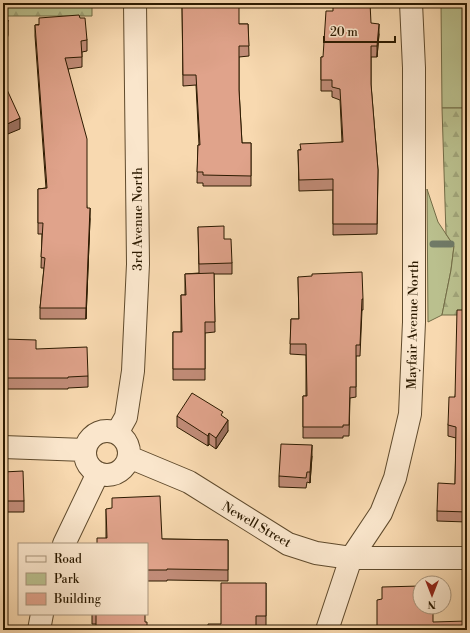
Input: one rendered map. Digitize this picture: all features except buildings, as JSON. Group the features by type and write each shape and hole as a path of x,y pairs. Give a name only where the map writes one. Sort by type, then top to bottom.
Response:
{"street":[{"name":"3rd Avenue North","path":"117,433 126,417 132,371 138,264 135,3"},
{"name":"Mayfair Avenue North","path":"327,630 351,558 382,513 395,478 410,414 414,322 414,68 411,3"},
{"path":"104,430 117,433 128,444 129,458 122,470 115,474 108,475 98,473 88,465 84,450 87,442 98,432 104,430"},
{"path":"3,447 84,450"},
{"name":"Newell Street","path":"129,458 189,482 288,544 316,553 351,558 467,558"},
{"path":"64,543 98,473"},
{"path":"39,630 42,615"}],"green space":[{"path":"3,3 92,3 92,16 3,16"},
{"path":"441,3 467,3 467,108 442,108"},
{"path":"442,108 467,108 467,315 442,315 454,246 446,234"},
{"path":"427,189 438,222 454,246 442,315 428,322"}],"waterway":[{"path":"433,244 451,244"}]}
